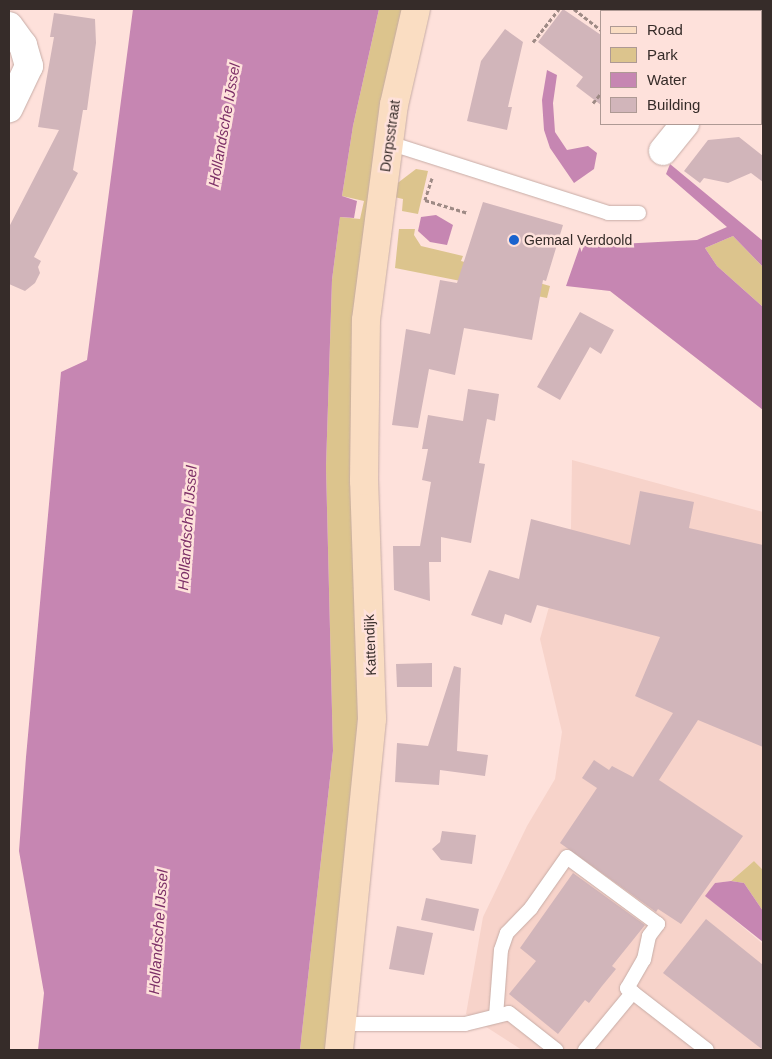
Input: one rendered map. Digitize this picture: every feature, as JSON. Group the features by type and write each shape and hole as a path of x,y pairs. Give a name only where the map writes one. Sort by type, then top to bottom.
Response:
{"street":[{"name":"Dorpsstraat","path":"372,265 389,143 416,9"},
{"path":"9,108 29,66 24,45 12,21"},
{"path":"663,151 684,125"},
{"name":"Kattendijk","path":"339,1037 372,719 364,387 372,265"}],"lane":[{"path":"389,143 608,213 639,213"},
{"path":"496,1016 501,950 508,933 531,908 567,857 658,924 649,936 644,960 627,988 707,1050"},
{"path":"585,1050 633,992"},
{"name":"Kattendijk","path":"339,1037 466,1024 509,1013 556,1050"}],"path":[{"path":"533,42 559,9"},
{"path":"574,9 600,29"},
{"path":"593,104 600,94"},
{"path":"438,159 425,200 468,213"}],"shaded area":[{"path":"572,460 763,512 763,870 754,861 731,881 715,883 706,896 763,944 763,1050 522,1050 466,1014 483,917 527,826 555,779 562,732 540,639 571,528"}],"green space":[{"path":"379,9 404,9 384,88 355,788 326,1050 300,1050 333,751 326,467 332,280 340,217 360,219 364,201 342,196 353,126"},
{"path":"416,169 428,171 418,214 402,211 403,199 394,197 395,185"},
{"path":"399,229 415,229 414,235 421,246 463,256 461,261 550,286 547,298 395,268"},
{"path":"733,236 763,267 763,307 717,266 705,248"},
{"path":"754,861 763,870 763,911 744,883 731,881"}],"water":[{"name":"Hollandsche IJssel","path":"133,9 379,9 353,126 342,196 357,201 354,218 340,217 332,280 326,467 333,751 300,1050 38,1050 44,993 19,851 61,372 87,360"},
{"path":"547,70 557,75 553,103 555,132 567,150 588,146 597,153 594,169 574,183 550,148 544,130 542,100"},
{"path":"670,164 763,241 763,267 733,236 705,248 717,266 763,307 763,410 610,291 566,286 580,246 697,240 727,227 666,174"},
{"path":"436,215 453,225 447,245 430,242 418,231 421,217"},
{"path":"731,881 744,883 763,911 763,942 705,896 715,883"}],"building":[{"path":"563,9 600,34 600,104 576,86 583,77 538,42"},
{"path":"54,13 95,19 96,43 87,110 83,110 73,170 78,173 34,257 41,261 38,267 40,273 35,283 25,291 9,284 9,227 59,130 38,127 54,37 50,37"},
{"path":"505,29 523,42 508,107 512,107 507,130 467,121 481,61"},
{"path":"739,137 763,156 763,182 751,173 728,183 704,178 700,183 684,171 708,140"},
{"path":"483,202 563,225 546,281 543,280 532,340 464,328 455,375 429,369 418,428 392,425 406,329 430,334 440,280 457,283"},
{"path":"580,312 614,330 601,354 590,347 560,400 537,387"},
{"path":"468,389 499,394 495,421 487,419 479,463 485,464 471,543 441,537 441,562 429,562 430,601 394,590 393,546 420,546 431,482 422,480 428,449 422,449 428,415 463,421"},
{"path":"640,491 694,502 689,528 763,545 763,747 698,720 659,780 743,836 681,924 658,909 656,912 560,843 597,788 582,778 594,760 609,770 612,766 633,777 673,713 635,696 660,637 537,605 531,623 505,614 502,625 471,615 489,570 519,579 531,519 630,545"},
{"path":"432,663 432,687 397,687 396,664"},
{"path":"454,666 461,668 457,751 488,755 485,776 440,770 439,785 395,782 397,743 428,746"},
{"path":"442,831 476,835 472,864 441,860 432,849 440,842"},
{"path":"573,873 645,925 612,966 616,969 589,1003 585,1000 558,1034 509,994 536,961 520,948"},
{"path":"426,898 479,909 474,931 421,920"},
{"path":"706,919 763,965 763,1050 663,973"},
{"path":"397,926 433,933 424,975 389,969"}],"place":[{"name":"Gemaal Verdoold","path":"514,240"}]}
